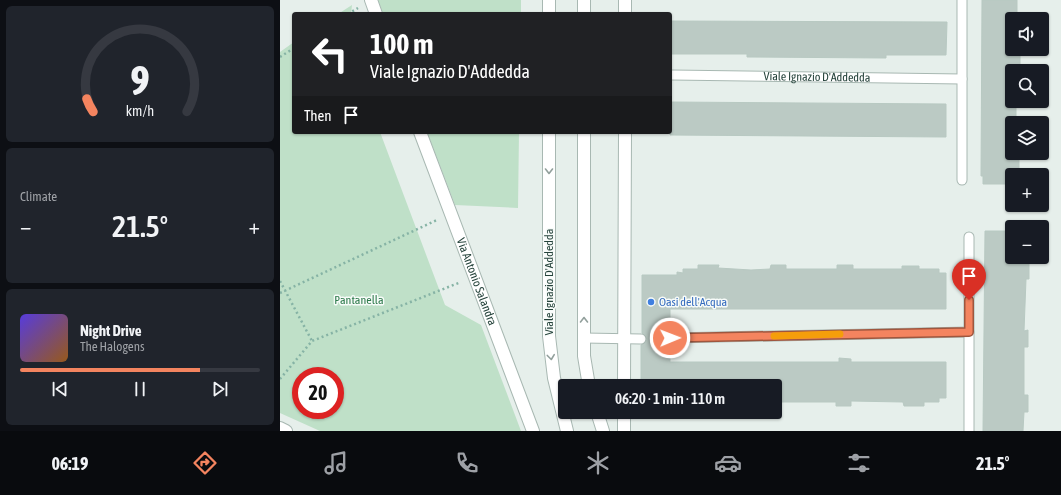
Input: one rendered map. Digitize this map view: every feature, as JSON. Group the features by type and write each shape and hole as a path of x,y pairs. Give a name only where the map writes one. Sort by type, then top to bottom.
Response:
{"street":[{"path":"371,0 375,12"},
{"path":"548,0 549,12"},
{"path":"584,0 584,12"},
{"path":"625,0 625,12"},
{"name":"Via Antonio Salandra","path":"421,134 533,431"},
{"name":"Viale Ignazio D'Addedda","path":"549,134 549,336 554,378 567,431"},
{"path":"584,134 584,338 587,379"},
{"path":"624,379 625,134"},
{"path":"599,419 603,431"},
{"path":"624,419 624,431"},
{"path":"280,428 286,431"}],"lane":[{"path":"962,0 962,180"},
{"name":"Viale Ignazio D'Addedda","path":"672,75 962,79"},
{"path":"969,237 969,431"},
{"path":"670,338 969,332"},
{"path":"584,338 641,339"}],"path":[{"path":"280,57 292,49"},
{"path":"280,293 451,213"},
{"path":"280,379 312,341 475,277"},
{"path":"280,281 312,341"}],"green space":[{"path":"378,0 521,0 521,12 382,12"},
{"path":"352,5 351,12 341,12"},
{"name":"Pantanella","path":"292,43 292,134 381,134 445,305 481,325 521,431 320,431 293,419 344,419 344,367 292,367 292,418 280,413 280,52"},
{"path":"428,134 519,134 518,208 455,205"}],"building":[{"path":"982,0 1017,0 1017,12 1005,12 1005,56 1020,56 1020,64 1005,64 1005,108 1016,108 1016,116 1005,116 1005,160 1019,160 1019,168 1005,168 1005,184 983,184 983,176 981,176"},
{"path":"672,21 947,22 946,55 886,55 886,58 747,57 747,54 672,54"},
{"path":"672,102 946,104 946,137 670,135 672,134"},
{"path":"985,231 1005,231 1005,264 1029,264 1029,279 1026,279 1024,331 1028,330 1028,347 1024,347 1024,395 1028,395 1028,412 1024,412 1023,431 983,431"},
{"path":"698,265 719,265 718,268 751,270 770,269 771,265 786,265 786,269 837,269 837,265 853,265 853,269 902,269 902,266 919,266 919,269 939,269 939,273 946,273 946,309 670,309 670,332 667,333 664,338 665,341 670,344 670,362 839,362 839,358 851,359 851,362 946,362 946,398 939,398 939,402 924,402 924,406 904,406 903,402 851,401 851,406 836,406 836,402 782,402 782,379 641,379 641,345 646,342 647,339 642,333 642,275 677,275 677,272 683,273 683,269 698,269"}],"slow traffic":[{"path":"774,336 840,334"}],"place":[{"name":"Oasi dell'Acqua","path":"651,302"}],"route":[{"path":"670,338 969,332 969,300"}]}
